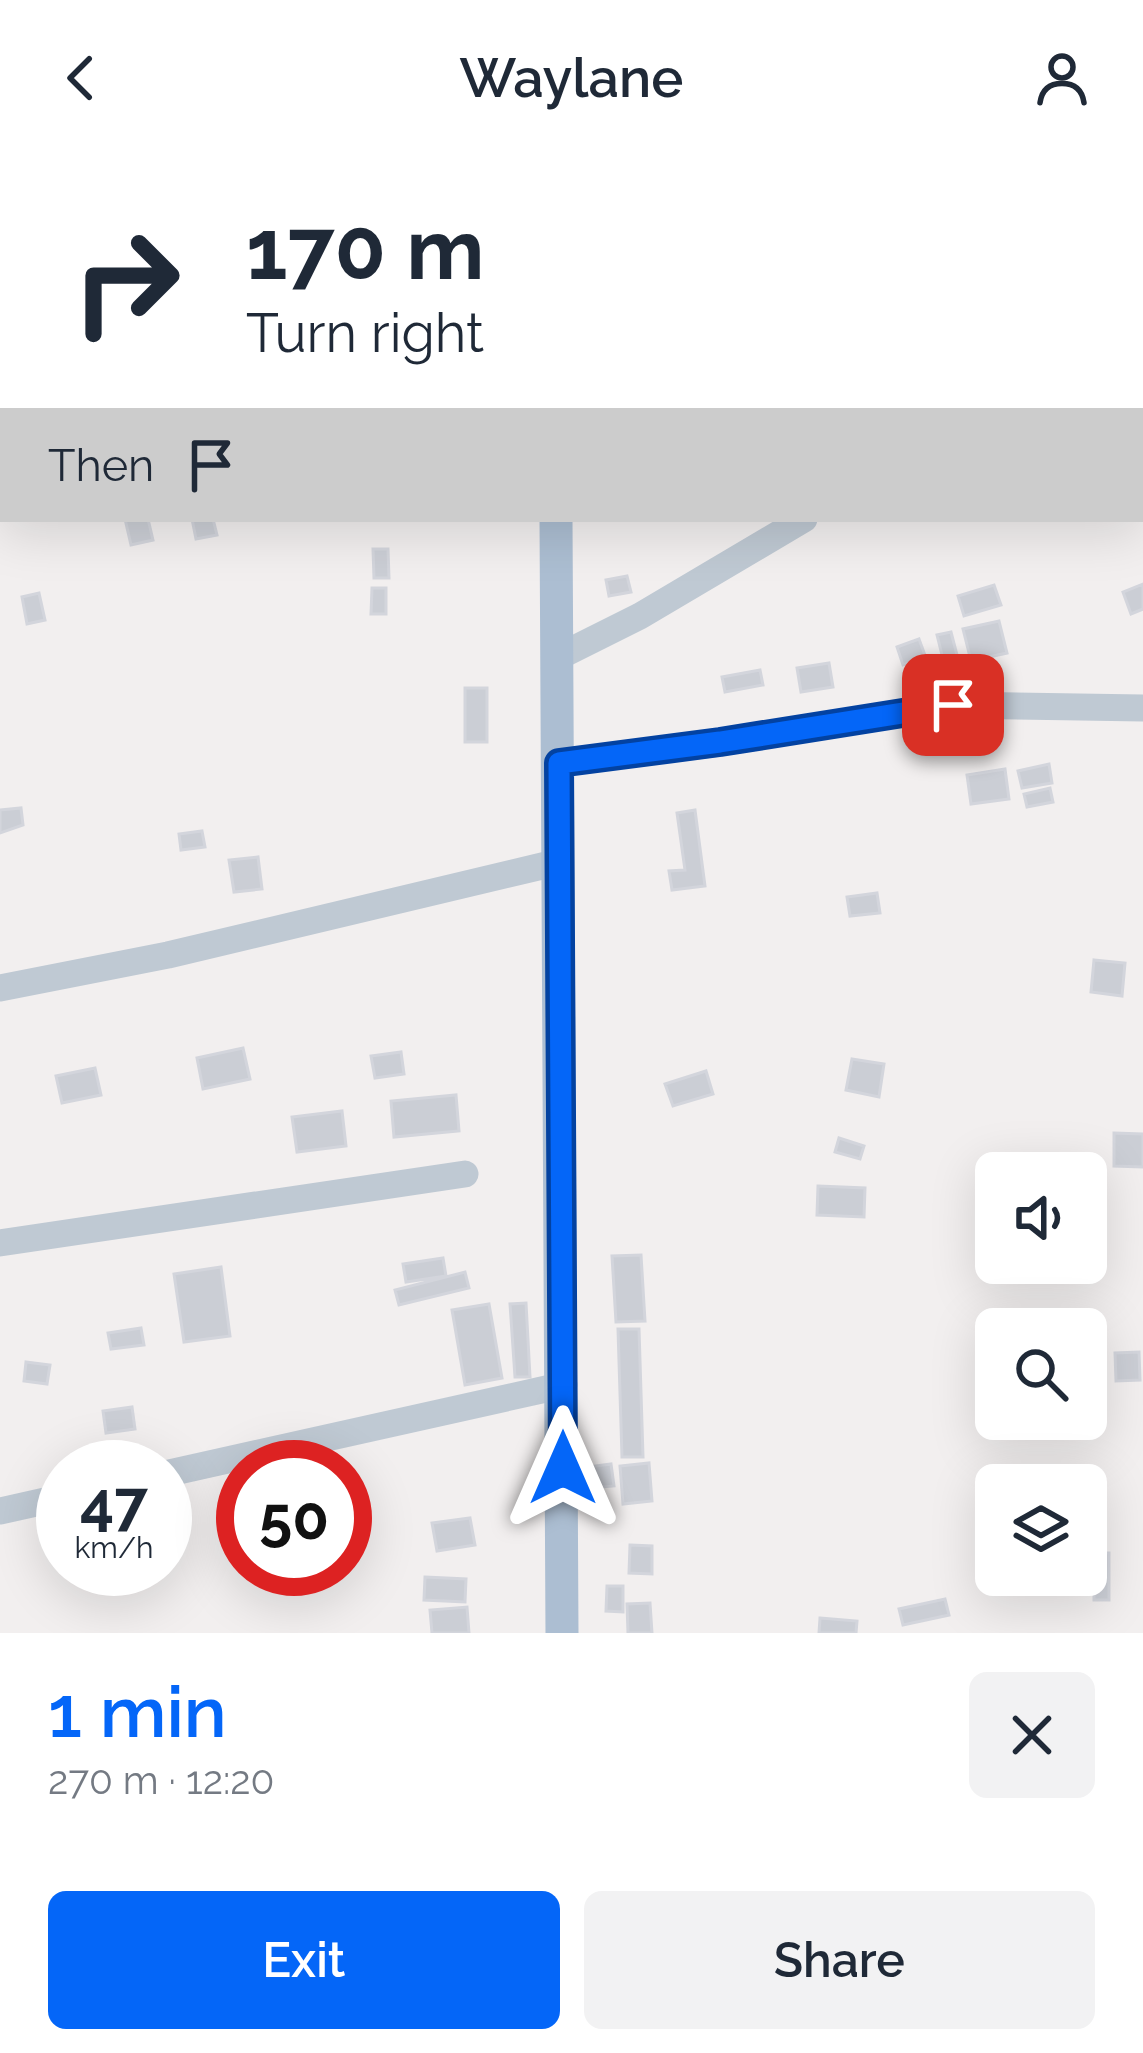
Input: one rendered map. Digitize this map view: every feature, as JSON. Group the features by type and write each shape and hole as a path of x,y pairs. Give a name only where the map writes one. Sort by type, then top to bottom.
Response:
{"main road":[{"path":"556,522 562,1633"}],"street":[{"path":"558,657 640,616 799,522"},
{"path":"559,763 953,705 1143,708"},
{"path":"0,988 168,955 559,862"},
{"path":"0,1243 465,1174"},
{"path":"192,1468 564,1385"},
{"path":"0,1511 36,1503"}],"building":[{"path":"126,522 149,522 153,540 131,545"},
{"path":"193,522 214,522 217,535 196,539"},
{"path":"373,549 388,549 389,578 374,578"},
{"path":"627,576 631,592 609,596 606,580"},
{"path":"1143,584 1143,609 1131,614 1123,592"},
{"path":"994,585 1001,605 964,616 958,596"},
{"path":"372,588 386,588 386,614 371,614"},
{"path":"39,593 45,620 27,624 22,597"},
{"path":"999,621 1007,653 971,661 963,629"},
{"path":"951,632 957,655 943,659 937,635"},
{"path":"919,639 926,658 903,665 897,647"},
{"path":"829,663 833,687 801,692 797,668"},
{"path":"760,670 763,685 725,692 722,677"},
{"path":"465,688 487,688 487,742 465,742"},
{"path":"1049,764 1052,783 1022,788 1018,771"},
{"path":"1005,769 1009,799 971,804 967,775"},
{"path":"1050,788 1053,802 1027,807 1024,794"},
{"path":"21,808 23,825 0,833 0,810"},
{"path":"695,810 705,886 672,890 669,871 685,870 677,813"},
{"path":"202,831 205,847 181,850 179,834"},
{"path":"258,857 262,889 234,892 229,860"},
{"path":"877,893 880,913 850,916 847,897"},
{"path":"1094,960 1125,963 1122,996 1091,992"},
{"path":"243,1048 250,1079 203,1089 197,1058"},
{"path":"401,1052 404,1074 375,1078 371,1056"},
{"path":"852,1059 884,1064 879,1097 846,1090"},
{"path":"95,1068 101,1095 62,1103 56,1076"},
{"path":"706,1071 713,1094 673,1106 665,1084"},
{"path":"456,1095 459,1131 394,1137 391,1101"},
{"path":"342,1111 346,1146 297,1152 292,1117"},
{"path":"1114,1133 1143,1134 1143,1167 1114,1166"},
{"path":"839,1138 864,1146 860,1159 835,1152"},
{"path":"818,1186 865,1188 864,1217 817,1215"},
{"path":"641,1255 645,1321 616,1322 612,1256"},
{"path":"443,1258 446,1276 406,1282 403,1264"},
{"path":"221,1267 230,1336 184,1342 174,1274"},
{"path":"465,1272 469,1288 399,1305 395,1290"},
{"path":"526,1303 530,1377 515,1377 510,1304"},
{"path":"489,1304 502,1378 465,1385 452,1310"},
{"path":"141,1328 144,1345 111,1349 108,1333"},
{"path":"618,1329 639,1329 643,1457 622,1457"},
{"path":"1139,1352 1140,1380 1116,1381 1115,1353"},
{"path":"26,1362 50,1365 47,1384 24,1381"},
{"path":"132,1407 135,1429 106,1433 103,1411"},
{"path":"649,1463 652,1501 623,1504 620,1466"},
{"path":"611,1464 614,1486 590,1488 588,1467"},
{"path":"470,1518 475,1545 437,1551 432,1523"},
{"path":"630,1545 652,1546 652,1574 629,1573"},
{"path":"1109,1553 1109,1600 1094,1600 1094,1596 1107,1596"},
{"path":"425,1577 466,1579 465,1602 424,1600"},
{"path":"607,1586 623,1586 623,1612 606,1611"},
{"path":"945,1599 949,1615 903,1625 899,1609"},
{"path":"650,1603 652,1633 628,1633 627,1604"},
{"path":"467,1607 469,1633 432,1633 430,1610"},
{"path":"820,1618 857,1621 856,1633 819,1633"}],"route":[{"path":"563,1468 559,763 953,705"}]}
